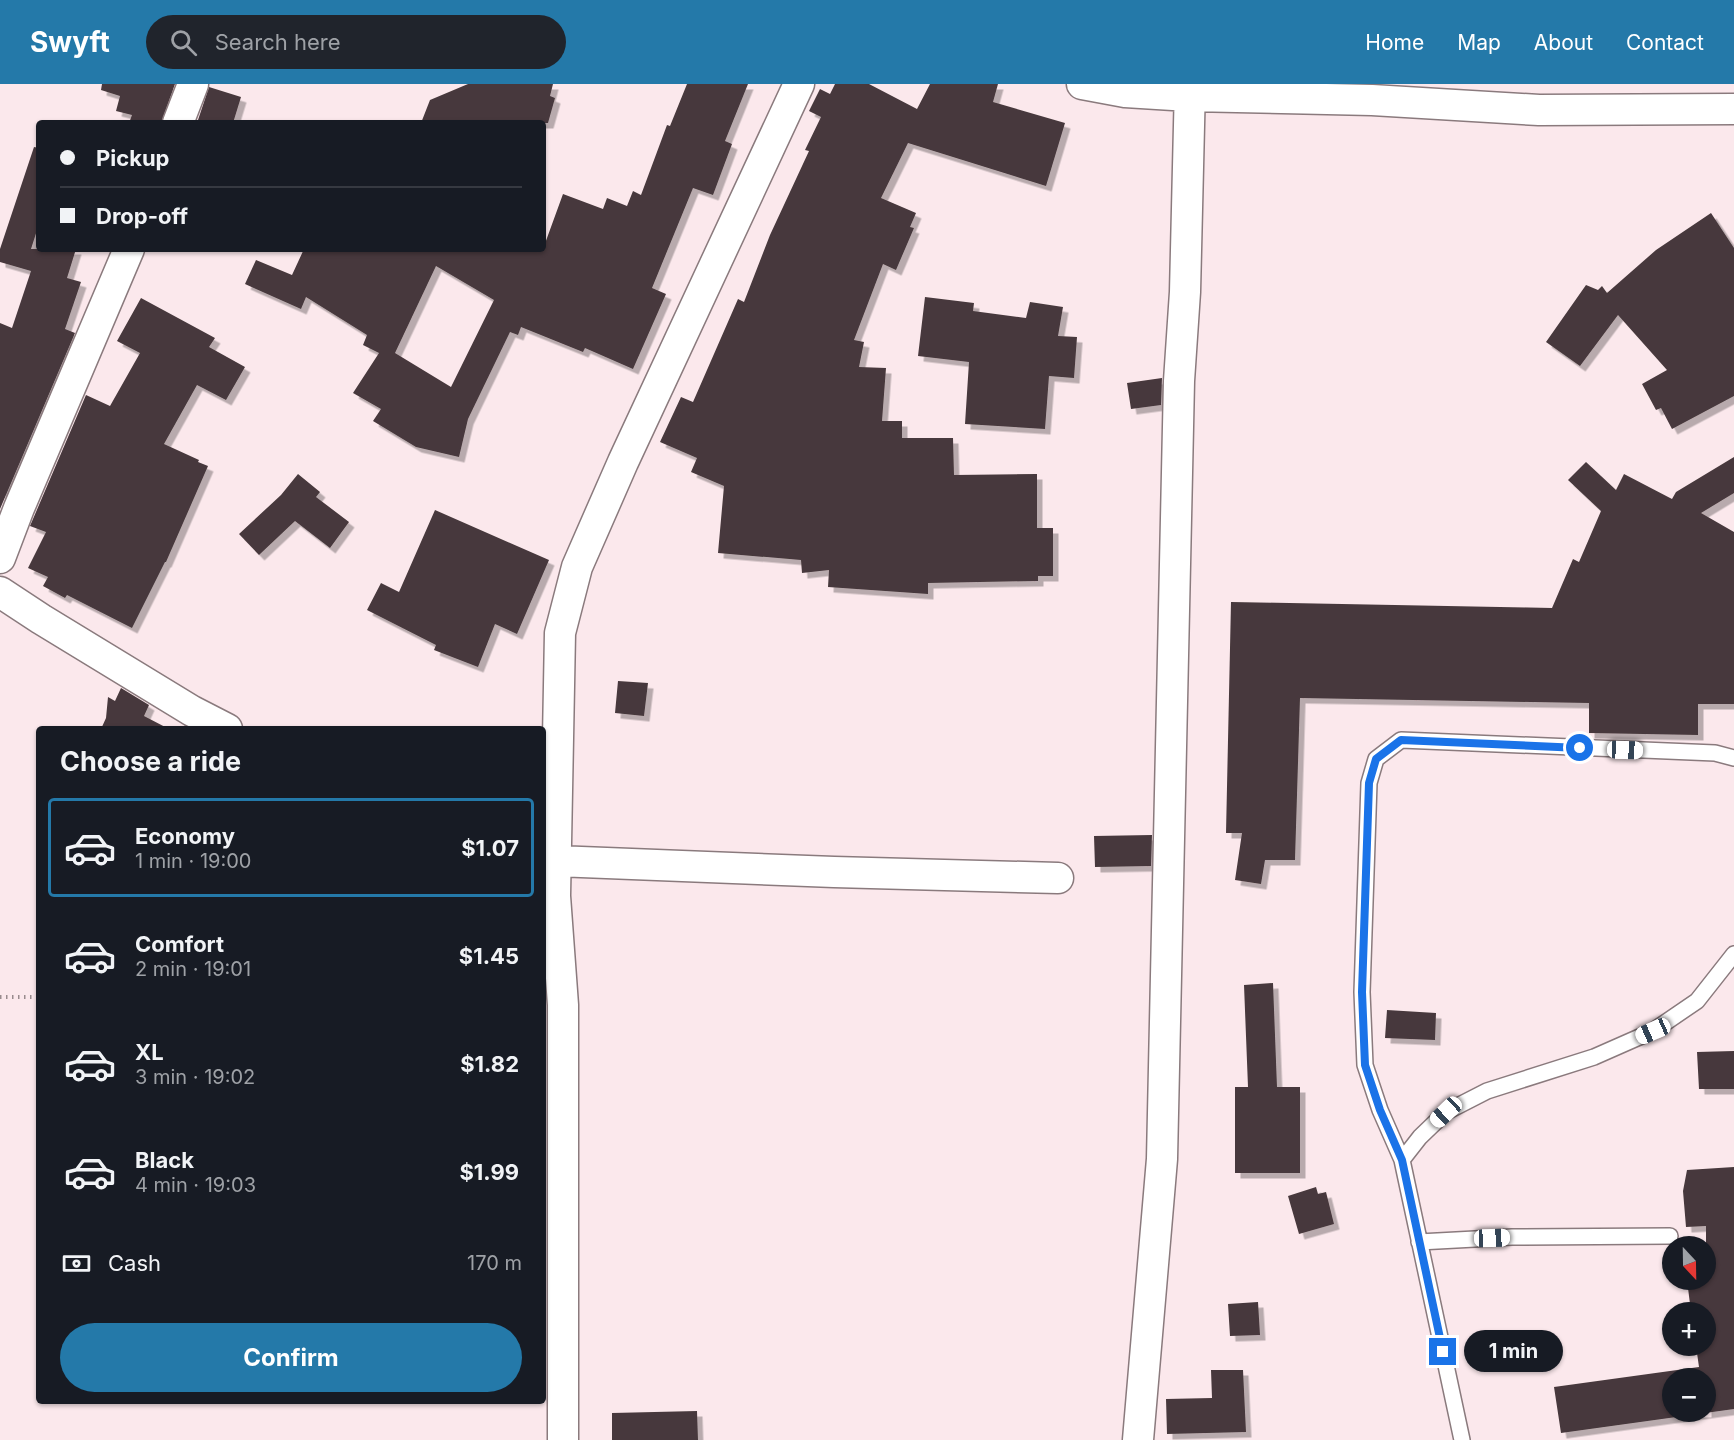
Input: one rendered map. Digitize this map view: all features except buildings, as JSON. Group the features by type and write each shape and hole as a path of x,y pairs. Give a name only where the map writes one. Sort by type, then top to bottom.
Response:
{"street":[{"path":"179,120 193,84"},
{"path":"563,1440 563,1005 549,893 556,861 560,633 577,567 623,462 799,84"},
{"path":"1082,84 1125,92 1190,90 1372,100 1540,97 1734,109"},
{"path":"1138,1440 1162,1159 1179,381 1185,292 1190,90"},
{"path":"0,558 128,252"},
{"path":"0,592 192,711 221,726"},
{"path":"556,861 845,873 1058,878"}],"lane":[{"path":"1462,1440 1402,1160 1380,1110 1365,1065 1362,992 1369,783 1376,759 1401,740 1715,753 1734,758"},
{"path":"1402,1160 1420,1137 1446,1112 1477,1096 1594,1057 1653,1031 1697,1001 1734,954"},
{"path":"1419,1242 1500,1238 1662,1236"}],"path":[{"path":"0,997 36,997"}],"route":[{"path":"1443,1352 1402,1160 1380,1110 1365,1065 1362,992 1369,783 1376,759 1401,740 1580,748"}]}
